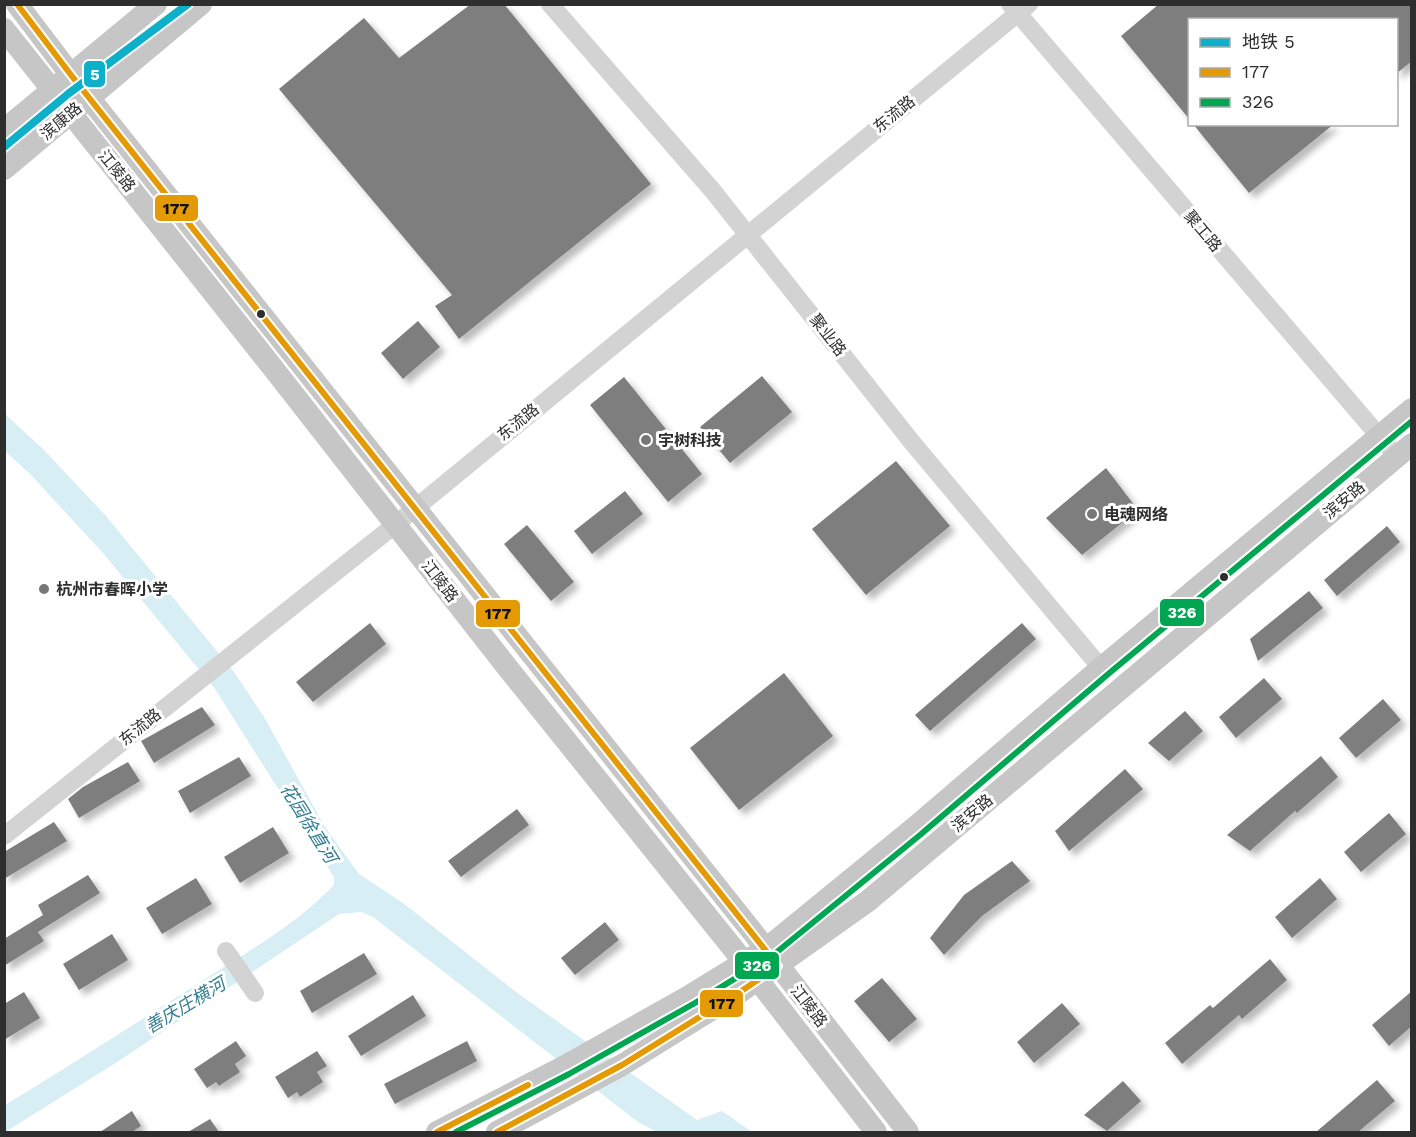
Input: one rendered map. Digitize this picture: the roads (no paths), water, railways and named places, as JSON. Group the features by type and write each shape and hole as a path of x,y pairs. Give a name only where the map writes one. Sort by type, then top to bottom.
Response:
{"main road":[{"name":"江陵路","path":"17,4 908,1132"},
{"name":"滨康路","path":"4,130 156,4"},
{"name":"滨康路","path":"4,169 201,4"},
{"name":"江陵路","path":"4,29 876,1132"},
{"name":"滨安路","path":"772,957 914,828 1101,668 1412,410"},
{"name":"滨安路","path":"497,1132 622,1065 772,957 868,901 1404,450"},
{"name":"滨安路","path":"437,1132 565,1066 691,995 751,971"}],"street":[{"name":"聚业路","path":"550,4 713,190 911,441 1101,668"},
{"name":"东流路","path":"4,836 396,524 1019,7"},
{"name":"聚工路","path":"1019,7 1378,437 1404,450"},
{"path":"226,951 255,993"}],"water":[{"path":"4,413 43,449 106,516 234,672 264,717 325,827 359,874 403,903 520,995 697,1120 722,1111 752,1132 657,1132 638,1122 373,917 361,912 339,914 114,1064 5,1132 5,1105 271,937 304,913 334,885 334,877 215,689 103,553 31,475 5,451"}],"metro line":[{"name":"5","path":"4,147 68,94 188,4"}],"place":[{"name":"宇树科技","path":"646,440"},
{"name":"电魂网络","path":"1092,514"},
{"name":"杭州市春晖小学","path":"44,589"}],"water label":[{"name":"花园徐直河","path":"309,823"},
{"name":"善庆庄横河","path":"185,1005"}]}
